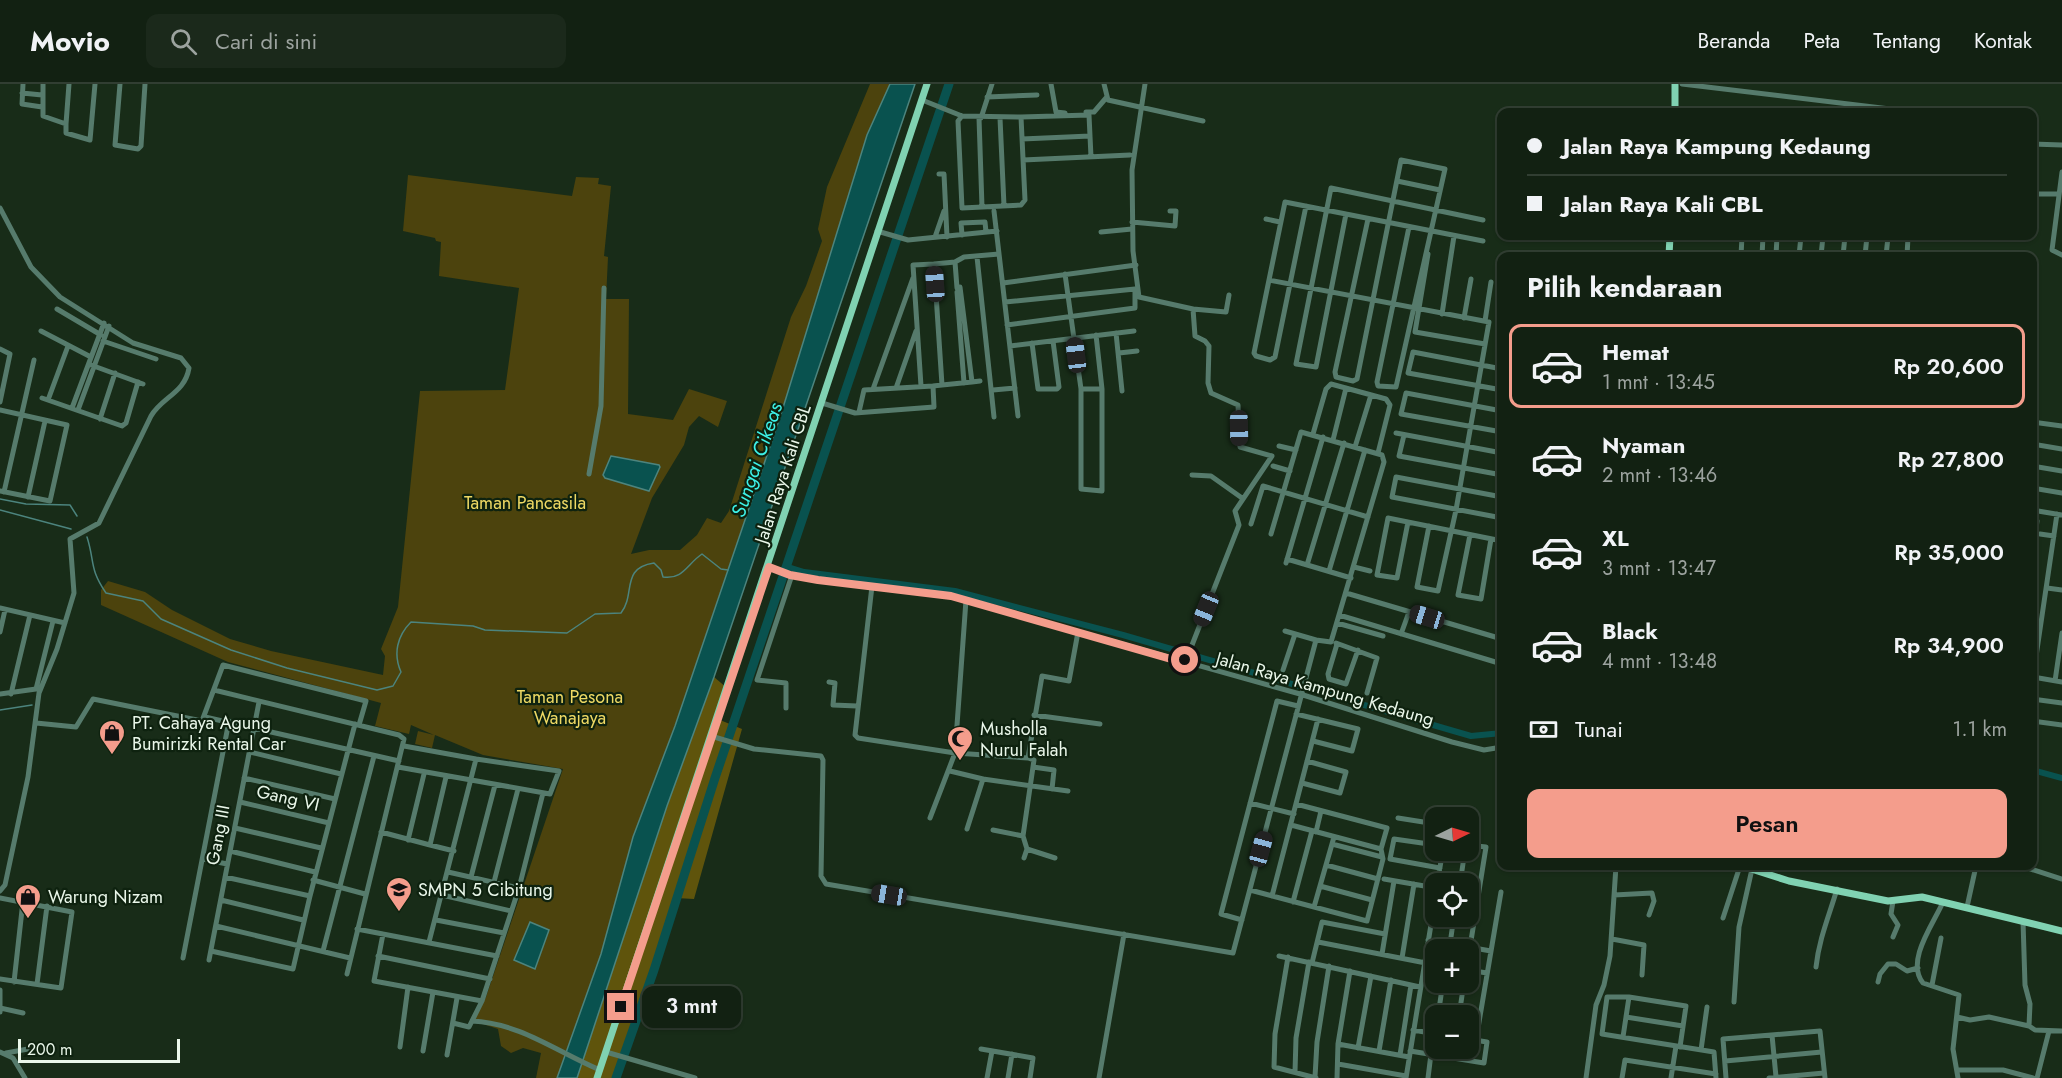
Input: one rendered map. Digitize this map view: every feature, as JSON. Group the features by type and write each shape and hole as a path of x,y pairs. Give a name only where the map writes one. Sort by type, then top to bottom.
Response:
{"main road":[{"name":"Jalan Raya Kali CBL","path":"597,1078 769,567 877,231 927,84"},
{"path":"1675,108 1676,84"},
{"path":"1752,870 1789,881 1893,901 1922,897 2062,931"}],"street":[{"path":"23,84 23,105 42,107"},
{"path":"43,84 43,116 66,124"},
{"path":"69,84 66,133 90,140 95,84"},
{"path":"120,84 115,145 138,149 141,146 146,84"},
{"path":"982,207 980,118 992,84"},
{"path":"1051,84 1056,112 1094,112 1106,98 1104,84"},
{"path":"1145,84 1132,170 1132,230 1139,297 1193,309 1226,312 1229,296"},
{"path":"1682,84 1882,108"},
{"path":"22,93 42,95"},
{"path":"987,97 1037,95"},
{"path":"1106,98 1203,121"},
{"path":"922,100 962,116 980,118 1089,115 1091,157"},
{"path":"962,116 958,121 962,208 1021,205 1025,200 1021,117"},
{"path":"1000,118 1004,206"},
{"path":"1022,139 1090,136"},
{"path":"2037,144 2062,145"},
{"path":"1023,160 1130,155"},
{"path":"1368,219 1335,372 1336,377 1353,381 1357,379 1401,160 1445,169 1431,232 1415,332 1485,344"},
{"path":"2062,172 2052,250 2062,255"},
{"path":"939,174 944,174 946,237"},
{"path":"1397,181 1440,190"},
{"path":"1346,214 1316,367 1294,363 1331,188 1483,220"},
{"path":"2037,194 2058,194"},
{"path":"1305,206 1275,357 1270,360 1256,357 1254,353 1285,202 1483,241"},
{"path":"936,237 946,206"},
{"path":"0,208 31,267 73,307 133,343 181,358 189,368 181,389 158,405 151,416 126,463 101,520 93,529 74,535 70,543 75,589 39,693 24,798 5,885 0,891"},
{"path":"994,211 1018,416"},
{"path":"1132,222 1178,226 1176,211 1170,211"},
{"path":"1266,219 1280,222"},
{"path":"962,235 961,223 985,222 986,232"},
{"path":"1410,228 1377,384 1392,389 1396,387 1417,310"},
{"path":"1101,232 1132,230"},
{"path":"877,231 908,240 997,231"},
{"path":"1442,314 1454,236"},
{"path":"921,387 913,265 955,262 964,257 999,254"},
{"path":"977,257 993,390 994,417"},
{"path":"955,262 964,383"},
{"path":"934,264 942,385"},
{"path":"1003,283 1136,265"},
{"path":"873,389 914,274"},
{"path":"1065,274 1081,390 1081,489 1102,491 1102,389 1096,335"},
{"path":"1464,318 1471,279"},
{"path":"1269,280 1489,322 1468,448 1438,591 1417,588 1429,526"},
{"path":"1485,321 1491,282"},
{"path":"957,288 960,287 972,382"},
{"path":"1005,302 1132,287 1135,288 1137,307 1007,325"},
{"path":"589,474 602,397 604,288"},
{"path":"57,309 104,339 156,359"},
{"path":"1185,662 1239,525 1235,512 1242,498 1272,456 1240,447 1238,405 1214,396 1209,388 1209,346 1195,336 1193,309"},
{"path":"75,409 88,359 99,334 106,325"},
{"path":"75,409 104,339 106,325"},
{"path":"896,388 917,327"},
{"path":"41,331 68,346 88,359 94,366 141,383 124,425 100,419 45,399 68,346"},
{"path":"1010,346 1134,331"},
{"path":"1116,333 1122,391"},
{"path":"1032,343 1038,389 1058,389 1053,341"},
{"path":"0,349 10,354 0,402"},
{"path":"1119,353 1137,351"},
{"path":"1497,368 1413,352 1408,373 1497,389"},
{"path":"0,410 22,415 45,421 67,425 50,501 2,492 22,415 34,360"},
{"path":"100,419 115,373"},
{"path":"859,412 864,390 980,381"},
{"path":"1313,434 1326,389 1331,384 1386,399 1390,405 1377,453"},
{"path":"822,403 859,412 934,407 933,386"},
{"path":"993,390 1015,388"},
{"path":"1333,440 1347,388"},
{"path":"1081,390 1102,389"},
{"path":"1497,410 1406,393 1401,414 1497,431"},
{"path":"1356,447 1371,395"},
{"path":"28,497 45,421"},
{"path":"2037,423 2062,426"},
{"path":"1271,534 1301,432 1377,453 1383,458 1384,462 1337,623 1329,679 1346,684 1358,650"},
{"path":"1396,434 1497,452"},
{"path":"1404,435 1400,456 1497,474"},
{"path":"1323,437 1286,561 1351,578"},
{"path":"1307,565 1344,443"},
{"path":"2037,445 2062,449"},
{"path":"1279,446 1296,450"},
{"path":"1329,571 1365,450"},
{"path":"1273,466 1290,471"},
{"path":"2037,467 2062,471"},
{"path":"1192,474 1211,476 1242,498"},
{"path":"1497,496 1396,477 1392,497 1497,517"},
{"path":"1251,524 1263,486 1368,517"},
{"path":"2037,489 2062,493"},
{"path":"2037,652 2054,536 2060,514 2038,511"},
{"path":"1408,522 1397,578 1377,575 1388,518 1429,526 1470,535 1497,540"},
{"path":"2040,534 2054,536"},
{"path":"1470,535 1458,595 1481,599 1491,539"},
{"name":"Jalan Raya Kampung Kedaung","path":"769,567 791,575 930,592 966,600 1185,662 1301,691 1452,742 1484,750 1497,748"},
{"path":"1354,567 1370,571"},
{"path":"786,708 786,683 757,680 791,575"},
{"path":"872,586 854,732 858,738 955,753 1034,760 1023,836 1027,849 1024,858"},
{"path":"2047,588 2062,590"},
{"path":"1346,593 1497,638"},
{"path":"930,818 955,753 966,600"},
{"path":"0,632 2,609 65,623"},
{"path":"1401,634 1409,612"},
{"path":"11,694 30,615"},
{"path":"1340,615 1497,663"},
{"path":"0,694 36,689 53,621"},
{"path":"1337,623 1383,636"},
{"path":"1285,631 1358,650 1377,658 1367,693"},
{"path":"1028,758 1042,676 1070,681 1078,632"},
{"path":"2055,681 2062,633"},
{"path":"1283,670 1294,634"},
{"path":"711,736 754,749 821,756 823,760 820,876 826,884 1233,953 1316,640"},
{"path":"36,723 74,728 92,699 202,721 223,664 366,701 347,749 292,969 211,951"},
{"path":"2037,678 2062,682"},
{"path":"829,682 835,683 833,705 857,706"},
{"path":"214,690 399,735 404,740 347,974"},
{"path":"2037,700 2062,703"},
{"path":"1242,920 1221,914 1276,701 1298,706"},
{"name":"Gang III","path":"209,960 259,702"},
{"path":"1296,714 1358,729 1352,751 1313,741"},
{"path":"1034,715 1100,724"},
{"path":"205,717 254,726 374,756 424,774 550,795 559,771 404,746"},
{"path":"1272,896 1318,719"},
{"path":"183,958 229,721"},
{"path":"2037,722 2062,725"},
{"path":"250,753 341,774"},
{"path":"323,951 374,756"},
{"path":"429,942 476,759"},
{"path":"1302,783 1340,793 1346,772 1307,761"},
{"path":"1033,767 1054,770 1052,789"},
{"path":"950,771 983,779 1068,791"},
{"path":"408,840 424,774"},
{"path":"430,845 446,777"},
{"path":"244,778 335,799"},
{"path":"967,829 983,779"},
{"path":"471,877 495,785"},
{"path":"495,882 518,789"},
{"path":"453,1023 469,1027 482,1001 519,888 543,793"},
{"name":"Gang VI","path":"240,802 329,823"},
{"path":"1250,803 1294,814"},
{"path":"1250,891 1367,921 1372,900 1381,879 1381,849 1387,828 1296,804"},
{"path":"1293,902 1321,811"},
{"path":"1398,818 1425,822"},
{"path":"1291,825 1381,849"},
{"path":"235,828 321,848"},
{"path":"993,830 1023,836"},
{"path":"381,832 454,850"},
{"path":"1314,907 1334,837"},
{"path":"1425,843 1394,839 1390,859 1440,868"},
{"path":"1332,844 1382,857"},
{"path":"1471,939 1486,847 1479,846"},
{"path":"1027,849 1055,858"},
{"path":"230,851 315,872"},
{"path":"203,859 227,864"},
{"path":"1439,873 1441,861"},
{"path":"1326,865 1381,879 1425,885"},
{"path":"1586,1078 1596,1005 1604,985 1612,939 1616,870"},
{"path":"1723,918 1739,870"},
{"path":"1734,1002 1742,906 1752,870"},
{"path":"1967,907 1975,870"},
{"path":"2034,870 2062,879"},
{"path":"448,872 519,888"},
{"path":"225,877 310,896"},
{"path":"313,880 365,894"},
{"path":"1382,954 1394,881"},
{"path":"1402,958 1414,884"},
{"path":"1320,886 1372,900"},
{"path":"1816,967 1820,936 1829,919 1837,889"},
{"path":"1479,1022 1501,892"},
{"path":"1614,895 1652,893 1654,901 1649,915"},
{"path":"442,895 511,912"},
{"path":"0,898 71,911 62,988 0,979"},
{"path":"221,900 303,920"},
{"path":"14,982 23,901"},
{"path":"1893,901 1891,914 1898,925 1893,937"},
{"path":"1727,902 1742,906"},
{"path":"1943,902 1928,931 1918,968 1920,980 1959,995 1953,1049 1958,1078"},
{"path":"37,984 47,906"},
{"path":"436,920 504,933"},
{"path":"2023,921 2025,985 2030,1004 2029,1026"},
{"path":"1295,1072 1296,1038 1311,962 1323,922 1385,934"},
{"path":"216,926 350,958"},
{"path":"357,929 497,956"},
{"path":"383,934 374,981 482,1001"},
{"path":"1099,1078 1124,934"},
{"path":"1932,985 1941,938"},
{"path":"1612,939 1644,945 1642,975"},
{"path":"1318,942 1424,963"},
{"path":"1479,949 1491,951"},
{"path":"378,956 490,979"},
{"path":"1279,956 1420,987"},
{"path":"1288,957 1275,1034 1274,1067 1315,1078 1317,1042 1329,966"},
{"path":"1338,1064 1406,1077 1425,957"},
{"path":"1878,982 1880,974 1888,964 1896,964 1907,970 1918,968"},
{"path":"1337,1078 1338,1044 1350,971"},
{"path":"1479,972 1487,973"},
{"path":"1358,1048 1371,976"},
{"path":"1379,1052 1391,980"},
{"path":"1400,1055 1411,985"},
{"path":"400,1047 408,987"},
{"path":"0,990 0,1010 23,1013"},
{"path":"423,1051 433,992"},
{"path":"1622,1078 1625,1060 1673,1067 1716,1076 1714,1052 1678,1046 1623,1038 1602,1034 1607,997 1629,997 1686,1006 1683,1026 1678,1046 1673,1067 1671,1078"},
{"path":"1623,1038 1629,997"},
{"path":"447,1055 457,998"},
{"path":"1701,1050 1707,1007"},
{"path":"1626,1017 1683,1026"},
{"path":"1957,1017 1970,1020 1989,1017 2029,1026 2035,1030 2062,1031"},
{"path":"472,1020 520,1030 600,1070"},
{"path":"1413,1030 1425,1032"},
{"path":"1726,1078 1723,1039 1820,1031 1824,1076 1769,1078"},
{"path":"1957,1070 2003,1070 2035,1078 2049,1031"},
{"path":"1772,1035 1776,1077"},
{"path":"1460,1059 1484,1063 1487,1042 1479,1041"},
{"path":"1338,1044 1400,1055 1425,1054"},
{"path":"3,1052 28,1049"},
{"path":"981,1049 1033,1058 1030,1078"},
{"path":"987,1078 992,1051"},
{"path":"3,1052 20,1066 25,1078"},
{"path":"606,1052 696,1078"},
{"path":"1725,1061 1822,1052"},
{"path":"1008,1078 1012,1054"},
{"path":"1428,1078 1430,1059"}],"green space":[{"path":"870,84 890,84 867,135 791,383 676,723 633,837 601,954 557,1078 536,1078 541,1053 523,1048 511,1053 501,1046 498,1029 474,1021 486,997 563,769 483,755 435,735 432,748 415,744 418,731 434,735 411,725 409,734 375,726 381,703 228,662 101,605 101,590 108,581 145,592 172,610 230,639 271,651 383,675 385,656 381,649 398,607 420,391 505,390 519,288 439,276 441,242 436,241 435,238 403,231 408,175 572,196 576,177 599,178 598,184 611,186 604,256 608,257 606,299 629,299 628,414 673,420 689,389 727,401 718,427 699,416 689,427 684,445 652,498 631,554 649,550 680,550 697,535 707,518 721,523 729,511 791,317 806,286 822,241 818,229 827,187"}],"shaded area":[{"path":"714,677 727,688 720,720 742,729 694,899 676,898 615,1078 577,1078 667,806"}],"water":[{"path":"890,84 915,84 714,677 667,806 577,1078 557,1078 601,954 633,837 675,726 782,411 867,135"},
{"path":"611,456 659,465 649,491 605,478 603,475"},
{"path":"530,922 549,930 535,969 514,960"}],"waterway":[{"path":"616,1078 949,84"},
{"path":"0,499 26,504 70,505 77,516"},
{"path":"0,510 71,529"},
{"path":"87,537 95,571 106,593 143,601 161,619 231,650 287,668 377,690 393,686 401,672 397,659 398,646 402,633 411,622 473,626 485,630 567,633 595,614 621,613 628,598 633,576 643,566 654,563 661,570 663,577 675,576 702,554 721,569 728,570"},
{"path":"788,567 804,572 955,591 1123,635 1471,736 1497,733"},
{"path":"0,710 32,705"},
{"path":"2037,771 2062,778"}],"place":[{"name":"PT. Cahaya Agung Bumirizki Rental Car","path":"112,756"},
{"name":"Musholla Nurul Falah","path":"960,762"},
{"name":"SMPN 5 Cibitung","path":"399,913"},
{"name":"Warung Nizam","path":"28,920"}],"route":[{"path":"621,1007 769,567 790,575 818,580 951,596 1185,663 1185,660"}],"water label":[{"name":"Sungai Cikeas","path":"757,460"}],"park label":[{"name":"Taman Pancasila","path":"525,503"},
{"name":"Taman Pesona Wanajaya","path":"570,707"}]}
